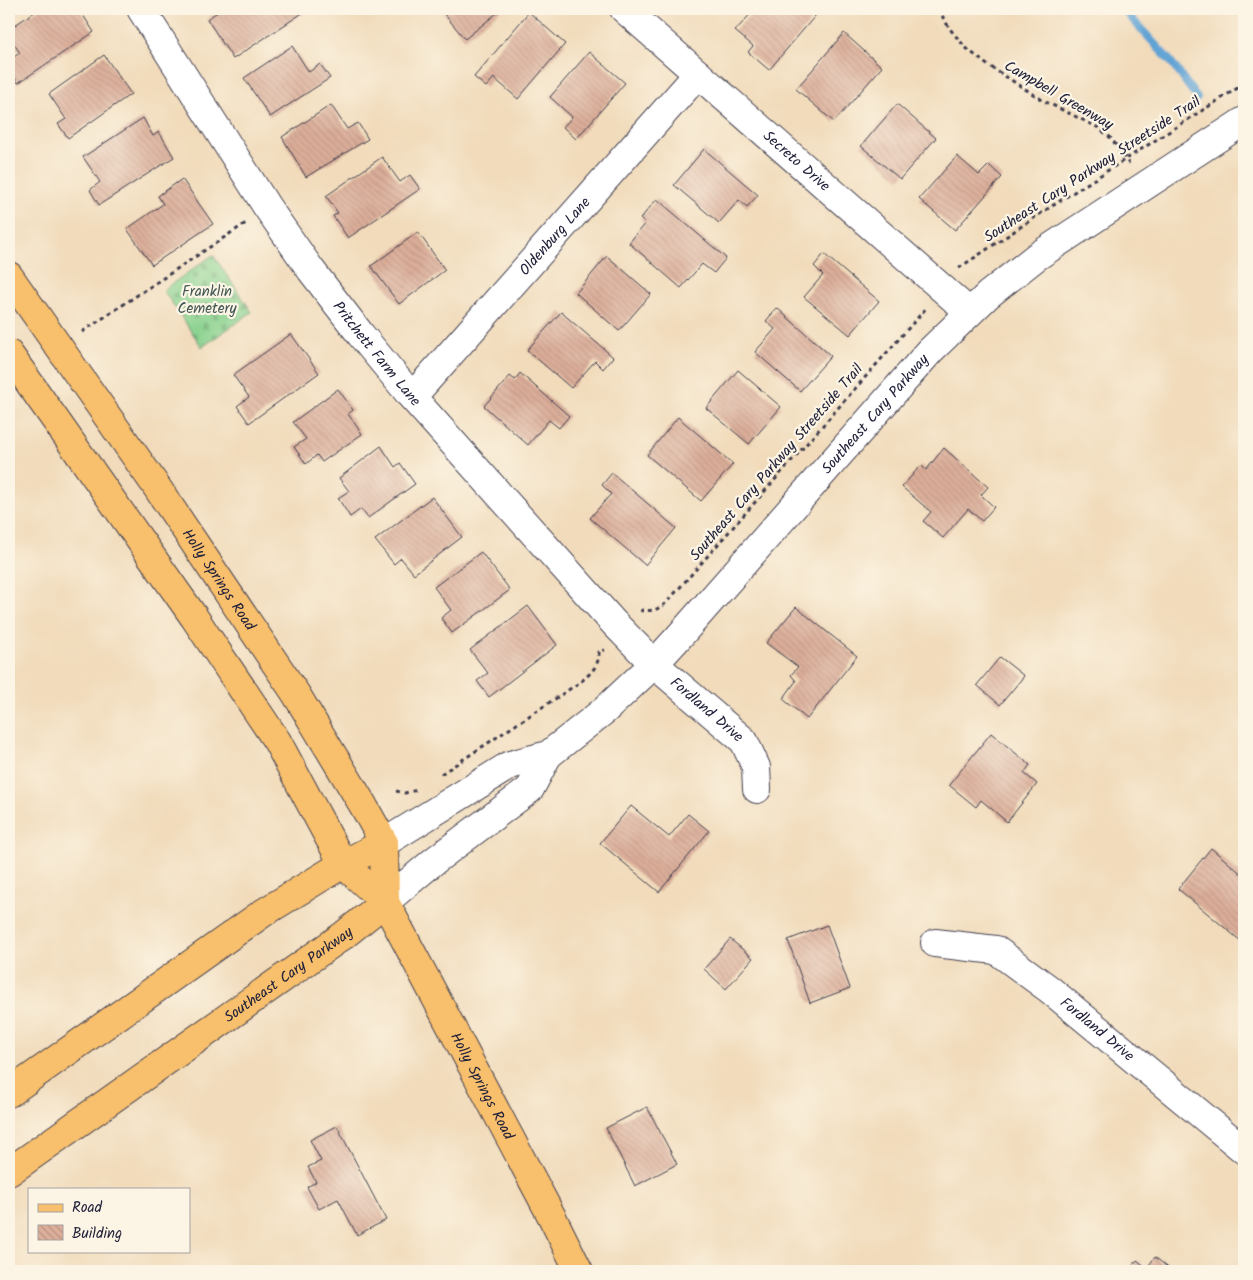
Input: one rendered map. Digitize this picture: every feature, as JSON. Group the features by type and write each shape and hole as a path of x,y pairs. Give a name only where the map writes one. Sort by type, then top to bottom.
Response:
{"main road":[{"name":"Holly Springs Road","path":"9,276 154,482 290,686 363,805 384,843 385,902"},
{"name":"Holly Springs Road","path":"9,354 194,617 277,741 343,864 385,902 579,1271"},
{"name":"Southeast Cary Parkway","path":"9,1093 263,913 343,864 384,843"},
{"name":"Southeast Cary Parkway","path":"9,1172 344,935 385,902"}],"street":[{"name":"Pritchett Farm Lane","path":"141,9 262,200 293,246 337,305 412,397 614,623 654,664"},
{"name":"Secreto Drive","path":"624,9 969,312"},
{"name":"Oldenburg Lane","path":"412,397 698,74"},
{"name":"Southeast Cary Parkway","path":"384,843 510,766 548,755 606,710 654,664 930,351 969,312 1007,278 1061,239 1244,122"},
{"name":"Fordland Drive","path":"654,664 744,741 756,766 757,789"},
{"name":"Southeast Cary Parkway","path":"385,902 434,861 530,789 548,755"},
{"name":"Fordland Drive","path":"935,943 996,950 1049,989 1244,1150"}],"path":[{"name":"Campbell Greenway","path":"938,9 950,29 965,47 986,64 1044,101 1099,128 1111,138 1126,159"},
{"name":"Southeast Cary Parkway Streetside Trail","path":"955,275 959,268 1244,84"},
{"path":"82,332 248,222"},
{"name":"Southeast Cary Parkway Streetside Trail","path":"640,616 642,610 655,610 662,607 668,601 928,306"},
{"path":"435,778 579,683 595,668 599,660 599,652 610,648"},
{"path":"396,791 405,793 419,788"}],"green space":[{"name":"Franklin Cemetery","path":"213,255 252,312 202,347 163,290"}],"building":[{"path":"39,9 79,9 94,32 18,83 9,67 9,60 20,53 9,36 9,29"},
{"path":"222,9 302,9 304,12 233,59 207,19"},
{"path":"440,9 502,9 465,39"},
{"path":"755,9 821,9 769,70 748,52 753,46 735,31"},
{"path":"529,12 565,44 518,99 494,78 486,87 474,77"},
{"path":"844,33 882,67 834,122 796,89"},
{"path":"292,46 309,72 320,64 330,78 270,117 244,78"},
{"path":"589,52 625,83 576,139 563,127 572,117 550,97"},
{"path":"104,55 131,94 68,138 58,124 66,119 49,94"},
{"path":"897,104 936,138 900,179 861,146"},
{"path":"331,105 347,129 358,123 368,139 306,177 282,137"},
{"path":"143,118 153,136 159,132 174,157 99,205 90,190 100,182 83,157"},
{"path":"704,149 758,195 747,207 739,200 719,223 674,185"},
{"path":"957,156 979,175 989,165 1002,177 955,230 919,199"},
{"path":"382,157 400,182 410,175 420,189 348,238 333,216 338,213 326,196"},
{"path":"182,179 213,224 152,265 127,229 163,204 158,196"},
{"path":"657,199 726,258 714,273 702,264 681,288 629,243 645,223 640,219"},
{"path":"418,232 445,270 399,304 371,266"},
{"path":"824,254 879,301 850,335 804,297 823,275 814,266"},
{"path":"607,256 651,294 619,331 576,293"},
{"path":"777,308 831,356 800,391 755,352 775,329 766,321"},
{"path":"561,312 613,357 603,369 595,361 571,388 527,350"},
{"path":"291,334 319,373 249,423 237,406 249,397 233,375"},
{"path":"738,370 781,407 749,444 706,408"},
{"path":"520,373 569,416 559,428 549,420 528,445 484,406 510,376 515,380"},
{"path":"338,389 353,410 348,414 362,434 322,462 317,455 306,464 294,447 306,439 293,422"},
{"path":"678,417 733,464 701,501 647,455"},
{"path":"381,446 395,467 400,463 415,484 368,518 361,509 350,517 338,498 349,491 339,478"},
{"path":"944,448 988,487 981,495 994,507 982,521 968,509 943,538 923,521 931,512 902,487 921,465 926,470"},
{"path":"612,473 676,528 645,565 590,518 611,494 602,485"},
{"path":"432,497 462,537 414,574 401,558 394,564 375,540"},
{"path":"481,552 510,590 452,633 441,618 451,610 434,587"},
{"path":"528,606 557,645 489,697 477,681 488,673 470,650"},
{"path":"796,607 857,656 807,719 783,699 796,681 791,675 798,667 766,643"},
{"path":"1000,657 1024,676 1000,705 977,685"},
{"path":"991,733 1030,765 1024,773 1037,784 1007,822 981,800 976,807 949,785"},
{"path":"631,806 669,837 688,814 709,831 659,892 600,843"},
{"path":"1211,848 1244,876 1244,939 1242,942 1178,889"},
{"path":"827,925 850,988 810,1003 788,940"},
{"path":"730,939 753,958 726,989 704,969"},
{"path":"647,1107 677,1164 635,1186 606,1128"},
{"path":"337,1126 386,1220 357,1235 338,1199 319,1209 307,1187 316,1182 308,1167 321,1161 310,1140"},
{"path":"1155,1257 1172,1271 1128,1271 1137,1260 1147,1268"}],"waterway":[{"path":"1123,9 1172,63 1197,98"}]}
